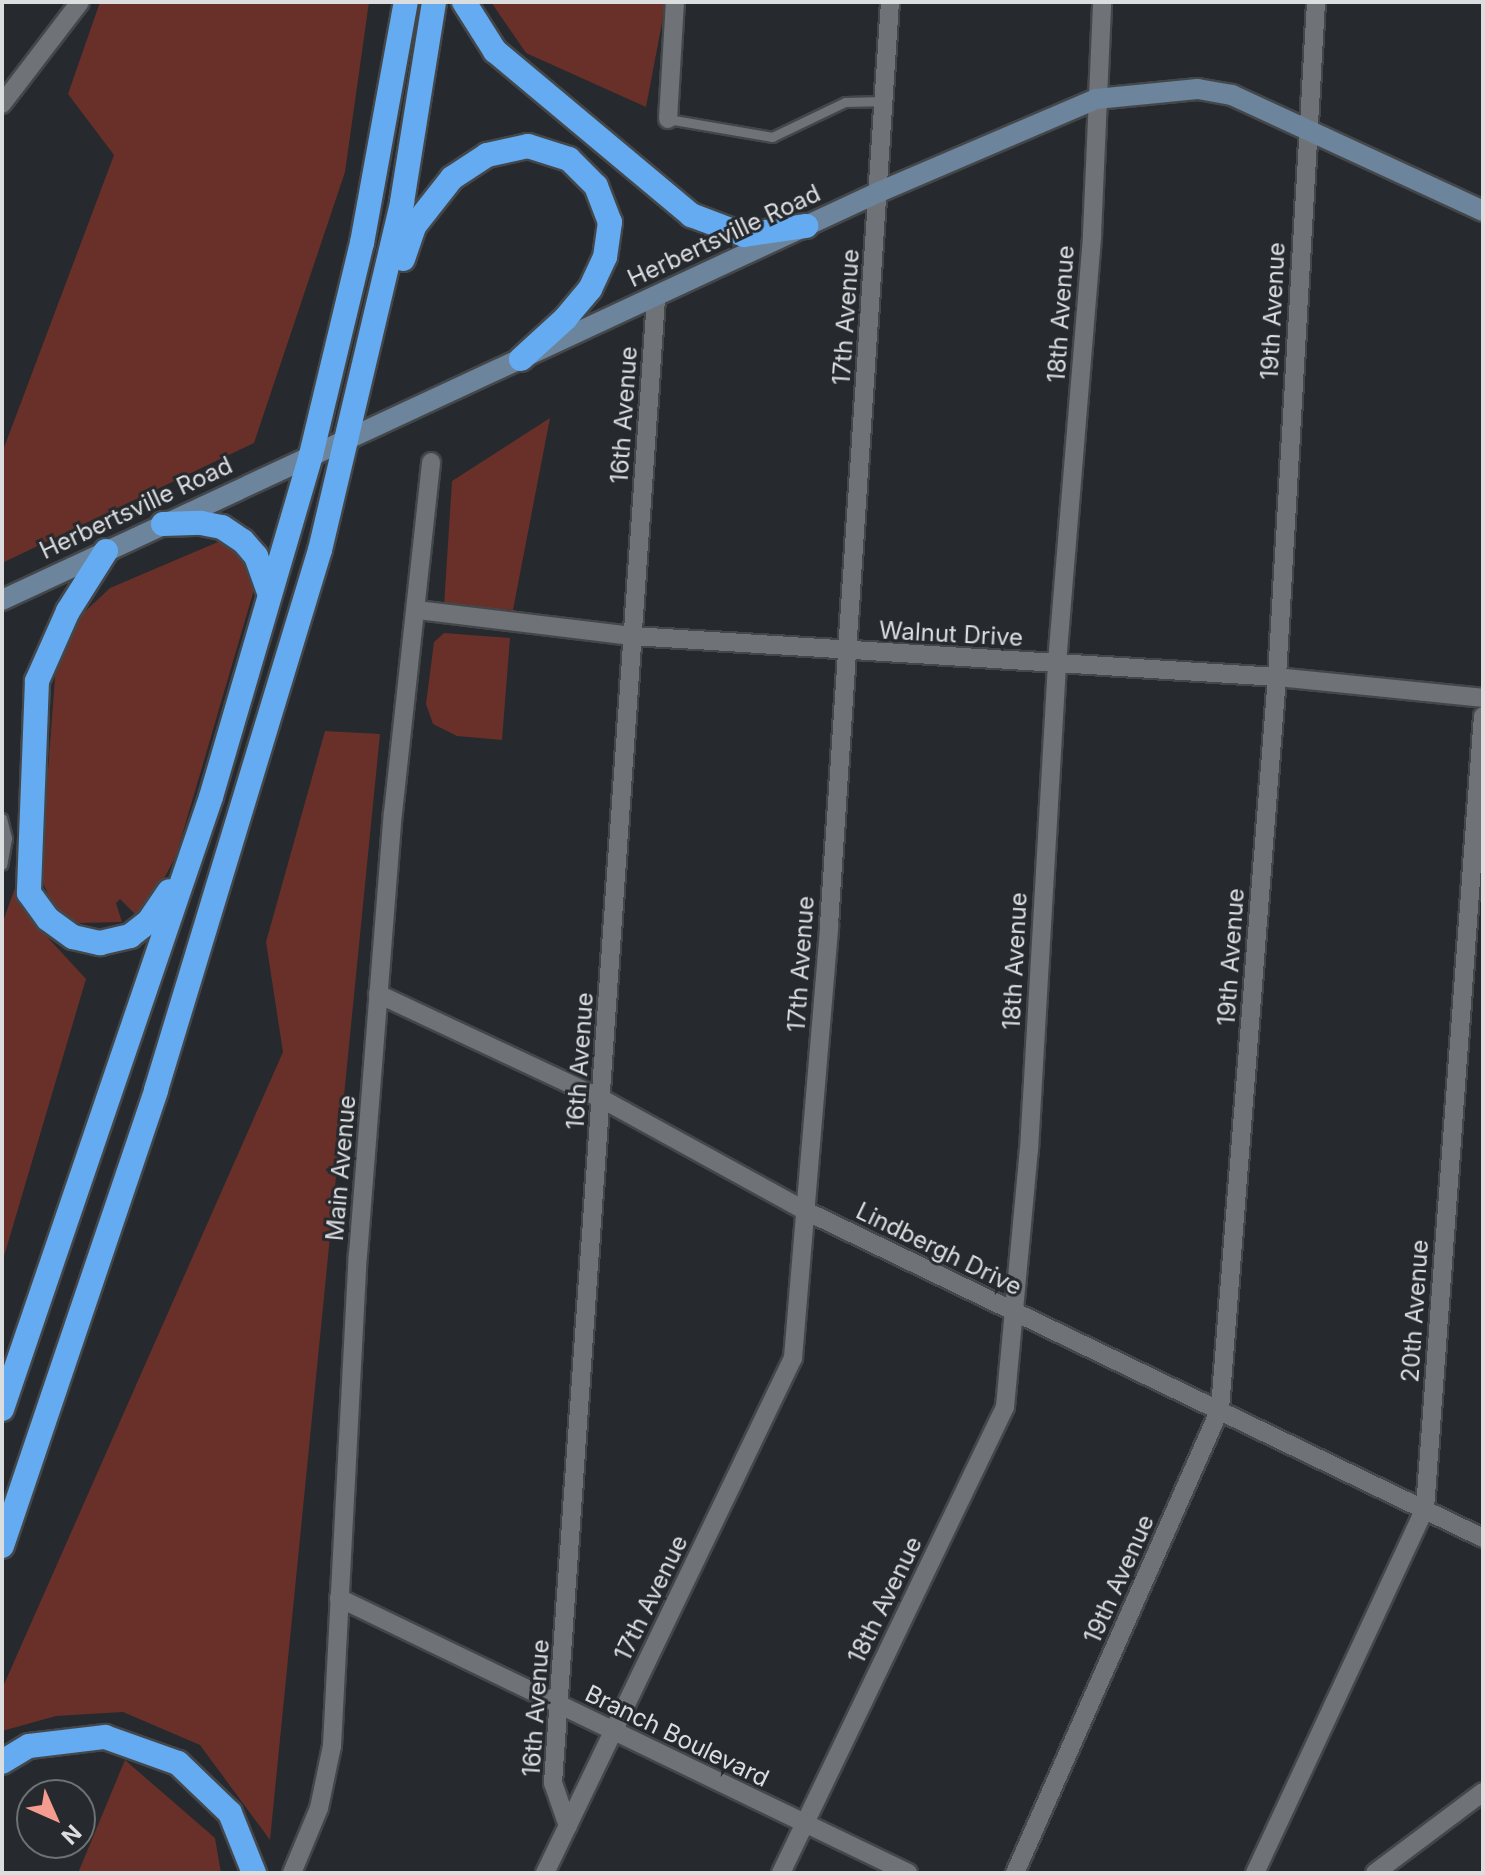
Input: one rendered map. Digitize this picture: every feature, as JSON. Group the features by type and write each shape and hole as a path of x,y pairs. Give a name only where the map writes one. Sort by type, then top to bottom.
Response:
{"highway":[{"path":"2,1409 211,797 311,455 362,243 406,2"},
{"path":"2,1546 156,1090 350,437 402,202 434,2"},
{"path":"464,2 495,51 691,215 744,235 806,226"},
{"path":"364,375 415,225 452,178 487,155 528,146 569,159 596,186 610,222 605,257 590,289 521,359"},
{"path":"163,524 201,523 222,527 243,541 256,556 270,595"},
{"path":"106,551 68,611 37,681 29,893 48,919 73,937 100,943 130,936 164,902 211,797"},
{"path":"2,1762 29,1746 105,1737 178,1763 230,1813 254,1873"}],"main road":[{"name":"Herbertsville Road","path":"2,600 879,192 1096,99 1198,89 1232,95 1307,126 1483,211"}],"street":[{"path":"2,104 80,2"},
{"path":"668,119 675,2"},
{"name":"17th Avenue","path":"545,1873 793,1358 848,653 890,2"},
{"name":"18th Avenue","path":"781,1873 1005,1407 1017,1313 1057,663 1092,235 1102,2"},
{"name":"19th Avenue","path":"1015,1873 1220,1409 1277,677 1316,2"},
{"name":"16th Avenue","path":"568,1826 553,1783 656,297"},
{"name":"Main Avenue","path":"292,1873 319,1808 332,1746 378,994 393,813 431,462"},
{"name":"Walnut Drive","path":"417,610 633,636 848,653 1277,677 1483,698"},
{"name":"20th Avenue","path":"1255,1873 1425,1509 1483,716"},
{"name":"Lindbergh Drive","path":"378,994 602,1099 806,1211 1483,1538"},
{"name":"Branch Boulevard","path":"339,1598 908,1873"},
{"path":"1375,1873 1483,1792"}],"lane":[{"path":"668,119 772,137 845,102 885,101"},
{"path":"2,818 7,838 2,865"}],"shaded area":[{"path":"100,2 369,2 345,172 254,443 2,563 2,453 114,155 68,94"},
{"path":"491,2 666,2 646,107 526,53"},
{"path":"550,418 513,610 444,606 452,481"},
{"path":"218,542 246,554 256,583 176,856 153,899 136,915 120,899 116,903 122,922 78,923 55,908 40,877 56,664 78,618 110,588"},
{"path":"444,633 510,638 502,740 457,736 433,724 426,704 434,642"},
{"path":"325,731 380,734 270,1840 200,1745 123,1712 56,1716 2,1731 2,1689 283,1052 266,942"},
{"path":"15,888 28,916 86,979 2,1263 2,924"},
{"path":"125,1760 215,1838 221,1873 78,1873 84,1859 96,1859 96,1830"}]}
